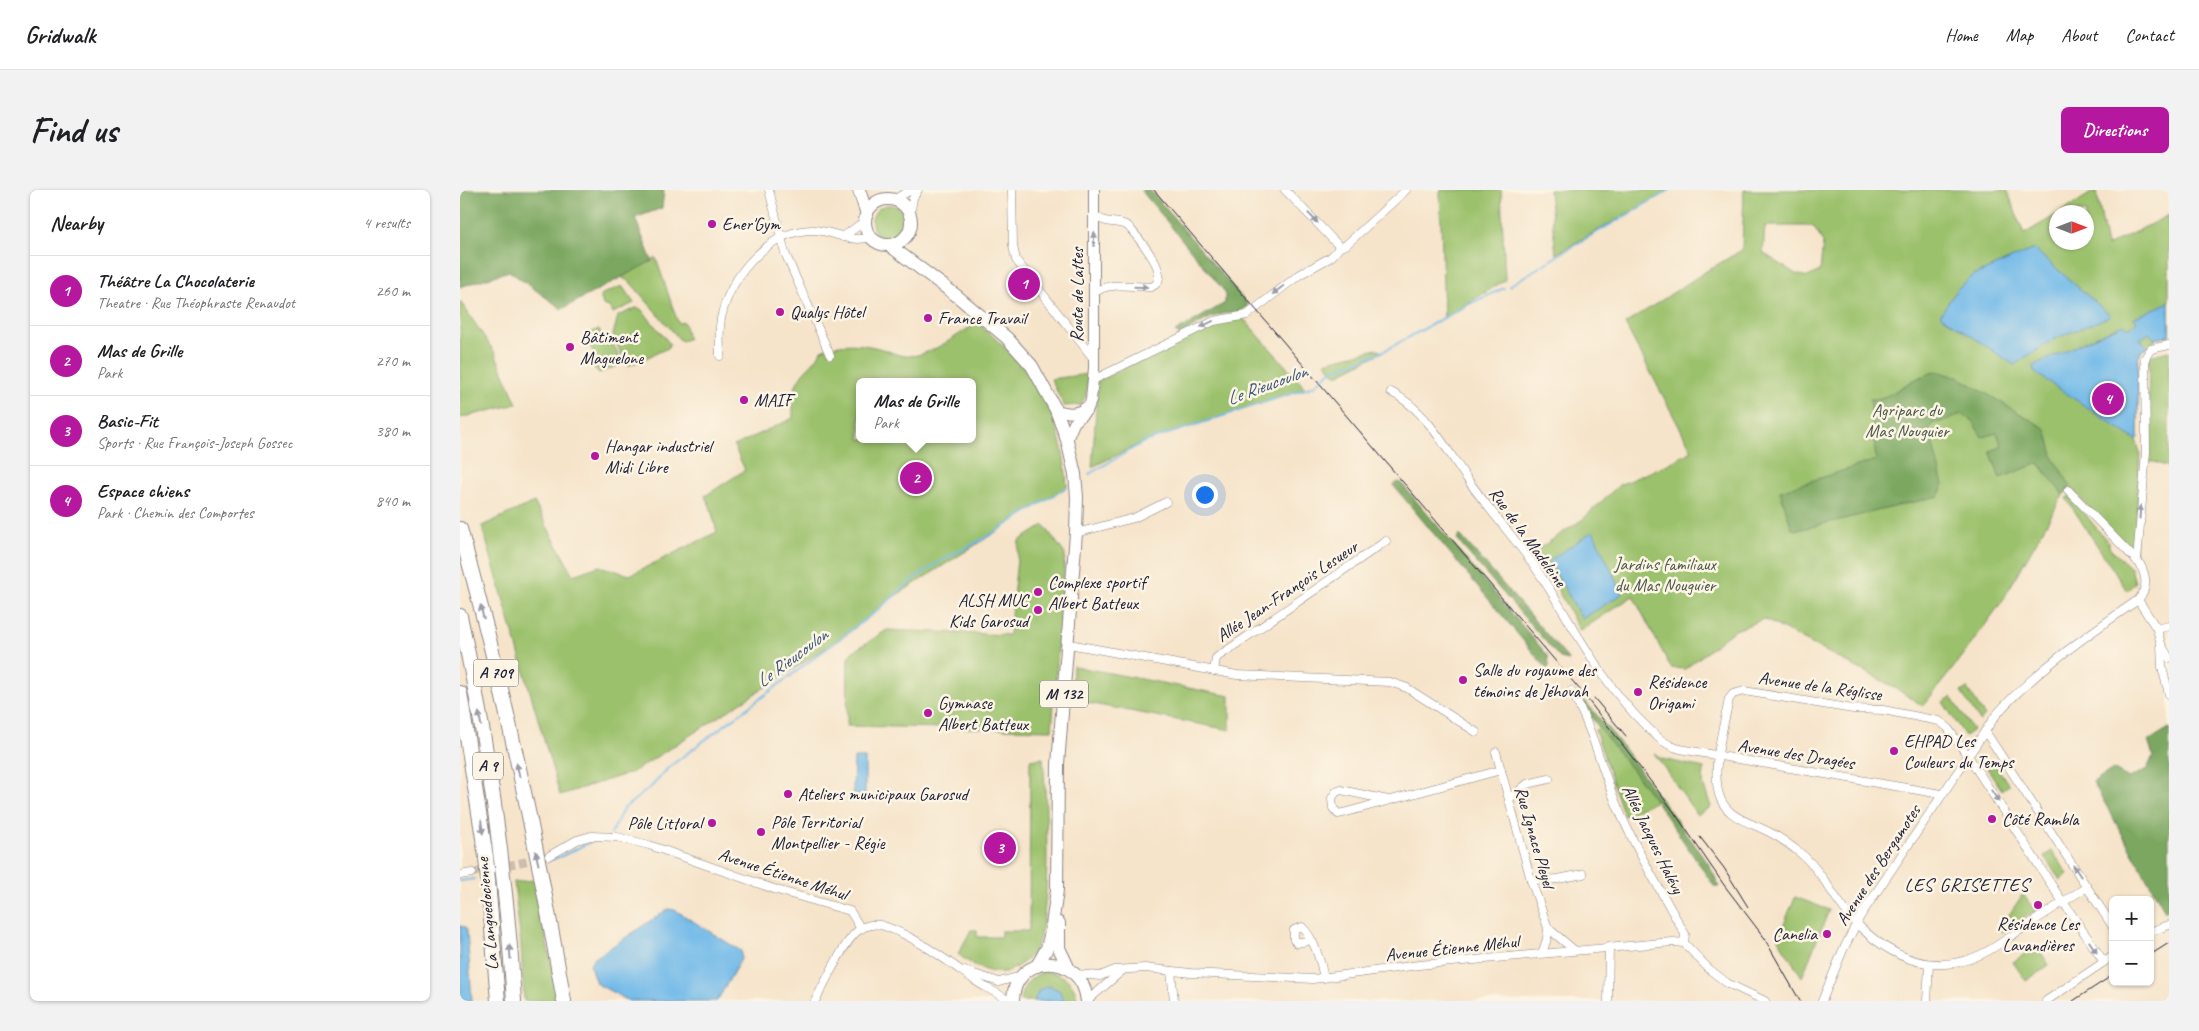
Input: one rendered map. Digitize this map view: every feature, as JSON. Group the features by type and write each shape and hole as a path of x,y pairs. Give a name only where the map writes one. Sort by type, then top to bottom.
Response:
{"highway":[{"name":"A 709","path":"460,529 484,618 538,861 564,1001"},
{"name":"La Languedocienne","path":"460,616 480,714 496,819 509,935 514,1001"},
{"name":"La Languedocienne","path":"460,693 486,857 498,1001"}],"main road":[{"path":"860,191 900,203 910,215 911,226 906,237 900,242 889,245 879,243 872,237 867,230 867,217 860,191"},
{"path":"867,217 873,206 887,200"},
{"path":"906,237 912,261"},
{"path":"889,245 902,256 912,261 1007,338 1032,366 1056,410"},
{"name":"M 132","path":"1056,410 1067,440 1075,474 1077,497 1069,644 1058,764 1057,890 1059,948 1072,971"},
{"name":"M 132","path":"1037,966 1047,948 1057,890"},
{"path":"1013,1001 1015,988 1022,975 1037,966 1056,964 1072,971 1083,984 1087,1001"}],"street":[{"path":"769,190 785,253 830,355"},
{"path":"887,200 911,190"},
{"path":"910,215 913,198 918,190"},
{"path":"1012,190 1013,246 1016,260 1093,358"},
{"name":"Route de Lattes","path":"1067,440 1074,423 1088,409 1091,400 1093,380 1094,190"},
{"path":"1285,190 1340,247"},
{"path":"1093,380 1214,321 1247,315 1299,275 1330,257 1340,247 1346,245 1406,190"},
{"path":"1094,215 1104,222 1128,226 1158,266 1158,282 1156,286 1152,287 1101,287 1094,293"},
{"path":"843,237 867,217"},
{"path":"720,356 719,334 721,317 733,285 745,269 780,238 813,230 850,240 872,237"},
{"path":"2137,561 2146,452 2145,358 2151,350 2169,345"},
{"name":"Rue de la Madeleine","path":"1391,392 1406,400 1422,414 1486,506 1535,568 1602,676 1624,703 1651,731"},
{"path":"1056,410 1068,413 1082,410 1091,400"},
{"path":"2068,490 2125,551 2137,561 2146,579 2144,592 2138,600 2066,653 2014,695 1984,731 2109,921"},
{"path":"1076,533 1134,518 1166,502"},
{"name":"Allée Jean-François Lesueur","path":"1214,671 1216,658 1386,541"},
{"path":"2138,600 2157,629 2161,644 2162,667 2169,694"},
{"path":"2157,629 2169,626"},
{"path":"1069,644 1237,675 1390,682 1408,688 1476,732"},
{"path":"2161,644 2169,658"},
{"name":"Allée Jacques Halévy","path":"1571,691 1582,708 1596,742 1617,806 1649,872 1685,934 1684,943"},
{"name":"Avenue de la Réglisse","path":"1968,756 1947,727 1939,721 1883,710 1853,709 1744,691 1733,694 1729,699 1718,756 1716,784 1722,802 1736,817 1771,832 1804,856 1856,923 1899,955 1929,965 1956,964 1982,955 2087,887"},
{"name":"Avenue des Dragées","path":"1651,731 1669,746 1941,794"},
{"name":"Avenue des Bergamotes","path":"1824,1000 1843,950 1856,923 1984,731"},
{"name":"Rue Ignace Pleyel","path":"1496,752 1531,880 1548,928"},
{"path":"1968,756 2104,962"},
{"path":"1388,800 1341,790 1336,792 1332,798 1333,808 1338,814 1501,770"},
{"path":"1509,799 1527,784 1549,779"},
{"name":"Avenue Étienne Méhul","path":"549,856 577,840 591,836 608,836 649,845 777,890 850,911 861,928"},
{"path":"460,875 472,873"},
{"path":"1531,880 1558,879 1583,874"},
{"path":"815,1001 850,938 861,928 873,924 883,925 964,971 972,978 1001,994 1008,1001"},
{"path":"2154,931 2169,925"},
{"path":"1548,928 1574,950"},
{"path":"1542,953 1548,928"},
{"path":"1311,940 1324,978"},
{"path":"1684,943 1709,969 1726,983 1765,1001"},
{"name":"Avenue Étienne Méhul","path":"1072,971 1100,976 1115,970 1145,968 1257,977 1324,978 1609,946 1684,943"},
{"path":"1608,1001 1609,946"},
{"path":"2046,1001 2109,959"},
{"path":"1927,1001 1929,965"},
{"path":"1087,1001 1123,970"},
{"path":"964,971 999,982 1022,975"},
{"path":"1171,971 1174,1001"}],"green space":[{"path":"460,190 664,190 662,208 635,218 652,261 562,309 509,271 460,287"},
{"path":"1141,190 1150,190 1245,301 1248,305 1242,311 1209,318 1180,335 1175,332 1225,303 1225,292"},
{"path":"1441,190 1501,190 1505,280 1444,318 1440,192"},
{"path":"1549,190 1670,190 1556,254"},
{"name":"Agriparc du Mas Nouguier","path":"1744,190 2007,190 2024,234 2049,219 2049,250 2094,250 2094,205 2072,205 2096,190 2107,246 2169,215 2169,336 2155,339 2148,347 2142,350 2138,359 2138,438 2136,440 2140,452 2135,554 2126,549 2071,488 2063,495 2001,603 1962,657 1923,706 1892,686 1764,619 1733,631 1685,669 1671,668 1633,596 1580,631 1541,559 1534,552 1583,519 1619,485 1662,467 1692,451 1625,324 1742,250","holes":["1765,226 1813,226 1823,242 1820,271 1808,277 1796,274 1763,253"]},
{"path":"889,205 896,206 901,210 905,215 905,229 901,234 896,238 889,239 882,238 877,234 873,229 872,222 873,215 877,210 882,206"},
{"path":"656,258 678,323 684,322 688,339 681,341 630,282 621,277"},
{"path":"622,286 634,303 613,313 609,307 603,305 600,295"},
{"path":"460,301 495,353 517,404 460,418"},
{"path":"636,308 641,309 670,344 668,348 630,365 626,365 613,335 618,316"},
{"path":"1244,319 1306,389 1144,442 1092,467 1098,381 1215,323"},
{"path":"977,323 1014,357 1029,375 1052,414 1059,436 1067,487 892,598 846,635 633,772 560,795 482,526 534,502 573,575 599,566 630,575 717,532 710,506 705,496 745,470 734,446 793,418 795,388 802,375 817,358 821,350 835,346 859,345 911,356 928,352"},
{"path":"599,329 601,334 610,337 622,364 599,373 594,368 598,362 585,335"},
{"path":"1376,349 1382,352 1336,376 1325,362"},
{"path":"2169,351 2169,467 2148,460 2149,356"},
{"path":"1937,371 1960,378 2046,429 2054,459 2071,487 2063,495 2039,463 2000,478 1990,451 2002,447 1997,433 1982,437 1971,419 1961,414 1933,423 1929,429 1943,485 1939,496 1798,530 1792,529 1780,491 1876,460 1870,399 1885,397 1914,380"},
{"path":"1088,374 1086,395 1081,405 1064,406 1051,379"},
{"path":"1397,482 1401,483 1548,656 1549,667 1547,669 1393,485"},
{"path":"2070,496 2108,542 2110,549 2131,568 2135,583 2127,591 2066,498"},
{"name":"Complexe sportif Albert Batteux","path":"1044,525 1065,554 1052,730 847,726 848,658 852,652 887,630 1009,635 1019,541"},
{"path":"1459,536 1569,660 1560,658 1462,546 1457,539"},
{"path":"1073,666 1230,696 1230,730 1072,700"},
{"path":"1967,688 1985,716 1980,721 1961,692"},
{"path":"1951,697 1973,730 1965,736 1943,702"},
{"path":"1584,700 1616,738 1708,863 1720,887 1714,886 1656,801 1584,708"},
{"path":"1601,728 1656,801 1624,816 1595,730"},
{"path":"2169,728 2169,909 2165,911 2093,782 2113,769 2129,778 2147,769 2153,756 2148,741"},
{"path":"1654,753 1662,759 1704,768 1703,784 1711,807 1697,815"},
{"path":"1043,758 1047,857 1041,934 1035,949 1023,963 1006,972 991,972 976,966 958,954 971,930 977,930 977,937 1001,937 1001,931 1029,931 1030,760"},
{"path":"1994,763 2009,785 2002,790 1987,768"},
{"path":"2052,851 2068,874 2060,880 2044,856"},
{"path":"535,880 558,1001 524,1001 521,945 514,882"},
{"path":"2023,894 2035,911 2002,932 1999,930"},
{"path":"1795,897 1829,910 1802,977 1778,939"},
{"path":"2037,946 2049,965 2026,981 2013,962"},
{"path":"1043,972 1050,972 1067,979 1074,988 1077,1001 1020,1001 1022,991 1027,983"}],"water":[{"path":"2034,249 2111,316 2054,339 2014,365 1940,315 1958,288 1974,275"},
{"path":"2169,302 2169,336 2155,339 2149,333 2140,339 2148,347 2142,350 2138,359 2138,438 2136,440 2034,372 2033,366 2123,324 2128,328 2137,322 2133,318"},
{"path":"1593,531 1622,594 1582,619 1549,561"},
{"path":"854,758 865,758 865,795 853,795"},
{"path":"668,909 675,910 741,951 741,959 717,1001 629,1001 595,981 590,965 592,960"},
{"path":"460,926 465,927 467,931 472,1001 460,1001"},
{"path":"1049,986 1059,990 1064,1001 1034,1001 1039,990"}],"waterway":[{"name":"Le Rieucoulon","path":"1509,286 1670,190"},
{"name":"Le Rieucoulon","path":"1089,474 1144,442 1314,386 1331,371 1382,352 1467,305 1504,288"},
{"name":"Le Rieucoulon","path":"611,834 623,809 652,786 669,767 874,613 915,578 944,559 985,538 1067,487"},
{"name":"Le Rieucoulon","path":"550,860 596,839 608,840"},
{"path":"460,881 474,879"}],"tunnel":[{"path":"472,873 541,858"}],"tram line":[{"path":"1154,190 1581,691 1672,809 1724,885 1766,940"},
{"path":"1594,698 1626,736"},
{"path":"1700,837 1724,868 1748,907"},
{"path":"1763,936 1800,1001"},
{"path":"2154,952 2169,943"},
{"path":"2073,1001 2109,978"}],"place":[{"name":"Ener'Gym","path":"712,224"},
{"name":"Théâtre La Chocolaterie","path":"1024,284"},
{"name":"Qualys Hôtel","path":"780,312"},
{"name":"France Travail","path":"928,318"},
{"name":"Bâtiment Maguelone","path":"570,347"},
{"name":"Espace chiens","path":"2108,399"},
{"name":"MAIF","path":"744,400"},
{"name":"Hangar industriel Midi Libre","path":"595,456"},
{"name":"Mas de Grille","path":"916,478"},
{"name":"Complexe sportif Albert Batteux","path":"1038,592"},
{"name":"ALSH MUC Kids Garosud","path":"1038,610"},
{"name":"Salle du royaume des témoins de Jéhovah","path":"1463,680"},
{"name":"Résidence Origami","path":"1638,692"},
{"name":"Gymnase Albert Batteux","path":"928,713"},
{"name":"EHPAD Les Couleurs du Temps","path":"1894,751"},
{"name":"Ateliers municipaux Garosud","path":"788,794"},
{"name":"Côté Rambla","path":"1992,819"},
{"name":"Pôle Littoral","path":"712,823"},
{"name":"Pôle Territorial Montpellier - Régie","path":"761,832"},
{"name":"Basic-Fit","path":"1000,848"},
{"name":"Résidence Les Lavandières","path":"2038,905"},
{"name":"Canelia","path":"1827,934"}],"district":[{"name":"LES GRISETTES","path":"1967,885"}],"park label":[{"name":"Jardins familiaux du Mas Nouguier","path":"1665,574"}]}
